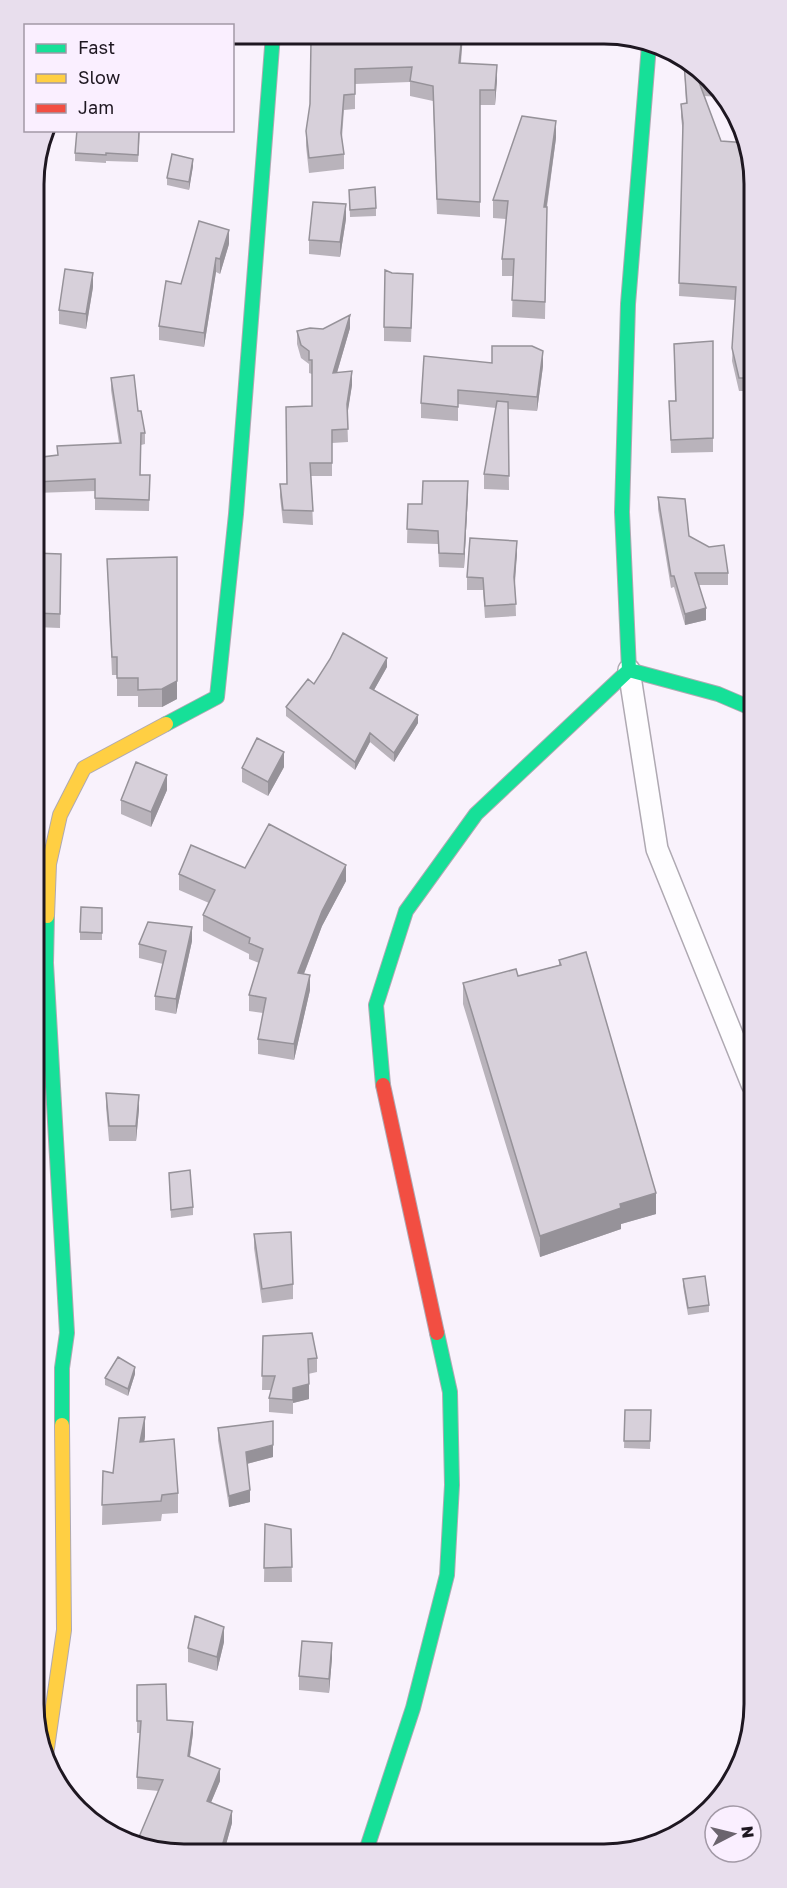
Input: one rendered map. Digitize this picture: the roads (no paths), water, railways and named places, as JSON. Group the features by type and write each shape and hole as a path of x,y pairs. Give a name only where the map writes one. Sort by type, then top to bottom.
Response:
{"street":[{"path":"48,1741 64,1630 62,1368 67,1333 46,963 49,864 60,815 84,768 217,697 236,514 272,44"},
{"path":"649,51 628,304 622,512 629,670 657,849 743,1063"},
{"path":"629,670 718,694 744,705"},
{"path":"368,1844 412,1708 447,1575 452,1485 450,1392 384,1094 376,1005 406,911 476,814 629,670"}]}
